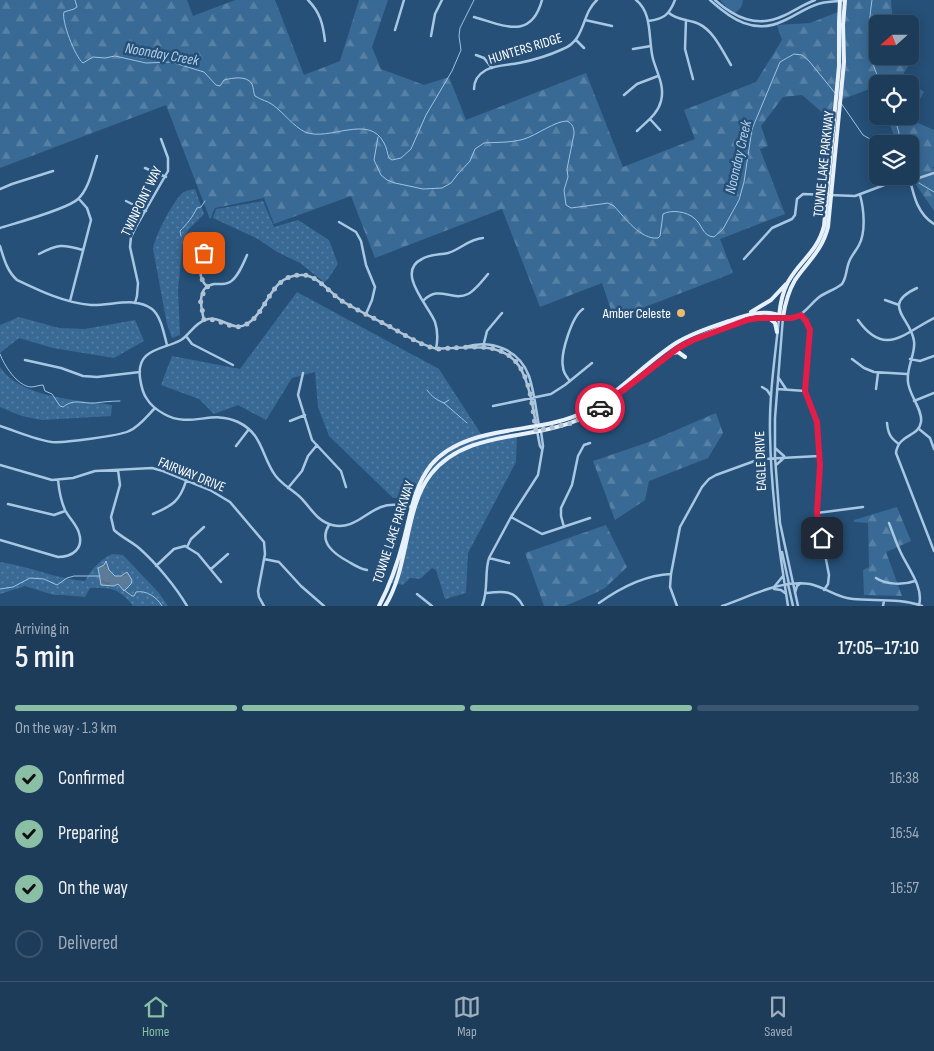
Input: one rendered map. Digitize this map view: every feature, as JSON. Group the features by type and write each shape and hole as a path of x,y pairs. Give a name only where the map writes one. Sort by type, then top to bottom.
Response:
{"main road":[{"name":"TOWNE LAKE PARKWAY","path":"780,317 791,287 815,256 825,238 829,220 829,195 843,0"},
{"name":"TOWNE LAKE PARKWAY","path":"780,317 783,295 792,276 819,241 824,226 842,84 844,57 843,0"},
{"path":"746,314 771,300 792,276"},
{"name":"TOWNE LAKE PARKWAY","path":"385,606 397,578 419,483 432,464 446,452 476,438 565,420 586,411 679,341 695,333 746,314 763,313 780,317"},
{"name":"TOWNE LAKE PARKWAY","path":"380,606 388,589 413,507 430,475 444,460 459,450 479,443 567,424 587,416 602,407 668,355 689,341 738,322 780,317"},
{"path":"768,318 775,323 777,332"},
{"path":"668,355 678,352 684,357"}],"street":[{"path":"308,0 321,16 325,41"},
{"path":"396,30 404,0"},
{"path":"431,36 435,14 442,0"},
{"path":"474,17 506,27 519,27 536,15 542,0"},
{"name":"HUNTERS RIDGE","path":"474,89 478,78 492,68 519,63 564,49 576,40 590,8 597,0"},
{"path":"636,0 641,5 648,21 652,58 662,85 659,107 637,131"},
{"path":"648,21 661,18 669,13 675,0"},
{"path":"710,0 722,12 734,20 758,26 780,23 816,1"},
{"path":"715,0 733,15 758,22 778,18 816,1 843,0"},
{"path":"669,13 674,17 698,24 708,30 731,65"},
{"path":"585,20 612,26"},
{"path":"686,20 685,49 692,79"},
{"path":"576,40 584,48"},
{"path":"633,49 651,46"},
{"path":"476,55 484,58 492,68"},
{"path":"624,95 637,84 658,76"},
{"path":"650,119 660,130"},
{"name":"TWINPOINT WAY","path":"135,302 138,289 130,242 166,177 169,161 161,139"},
{"path":"0,228 66,206 78,199 87,186 97,156"},
{"path":"145,168 166,177"},
{"path":"0,189 53,171"},
{"path":"919,177 934,173"},
{"path":"744,259 772,228 792,219 797,199 800,196 806,194 849,197 860,195 885,185"},
{"path":"911,185 920,211 934,224"},
{"path":"780,317 795,318 801,315 820,296 837,287 845,279 849,260 862,238 863,212 860,195"},
{"path":"70,301 91,220 87,208 78,199"},
{"path":"126,201 146,211"},
{"path":"339,222 356,232 361,241 366,265 375,287 366,314"},
{"path":"208,287 201,279 201,262 211,238"},
{"path":"436,349 438,338 436,325 412,279 412,272 416,263 425,258 448,253 469,241 483,238"},
{"path":"39,254 58,245 83,250"},
{"path":"0,246 10,272 17,280 54,296 91,305 135,302 148,307 156,313 168,345"},
{"path":"204,320 200,298 208,287 230,282 235,277 247,255"},
{"path":"423,301 430,295 440,292 458,296 468,294 488,274"},
{"path":"413,507 389,505 374,510 354,524 345,526 330,524 315,515 301,498 273,473 256,436 240,423 225,418 184,421 155,408 146,399 144,393 140,372 145,357 152,351 180,340 195,325 204,320 212,319 232,326 244,326 253,319 282,281 292,276 300,275 311,277 339,298 366,314 436,349 484,346 500,350 515,361 524,374 532,398 538,431 543,446 541,466 538,475 488,558 486,569 487,593 482,606"},
{"path":"916,288 903,296 899,305 901,315 911,331 914,344 907,374 909,389 921,416 921,421 918,429 899,444 896,453 934,551"},
{"path":"886,300 899,305"},
{"path":"570,381 562,367 564,353 572,324 576,315 583,309"},
{"path":"484,346 487,331 502,313"},
{"path":"801,315 810,330 805,391 817,422 819,456 817,513 829,575 828,584 824,590"},
{"name":"EAGLE DRIVE","path":"780,317 777,332 770,422 774,516 784,575 795,594 798,606"},
{"name":"EAGLE DRIVE","path":"780,317 775,457 780,523 789,584 786,596 788,606"},
{"path":"858,320 876,336 885,340 895,340 934,318"},
{"path":"186,336 192,344 233,365"},
{"path":"910,359 920,361 934,356"},
{"path":"852,359 868,370 878,373 907,374"},
{"path":"25,360 83,376 97,377 140,372"},
{"path":"492,406 551,394 592,363"},
{"path":"303,373 298,395 312,440 341,471 346,487"},
{"path":"876,389 878,373"},
{"path":"778,377 788,390"},
{"path":"762,387 772,397"},
{"path":"777,389 805,391"},
{"path":"914,401 934,393"},
{"path":"0,426 51,442 112,436 130,431 155,408"},
{"path":"290,421 304,416"},
{"path":"887,423 888,432 892,439 899,444"},
{"path":"236,446 249,429"},
{"path":"918,429 930,438 934,449"},
{"path":"564,528 561,508 572,485 578,456 584,445 590,443"},
{"path":"288,488 302,471 308,456 317,445"},
{"path":"775,447 785,457"},
{"path":"677,606 670,587 680,527 686,514 709,480 740,465 760,459 819,456"},
{"path":"776,465 785,457"},
{"name":"FAIRWAY DRIVE","path":"0,465 52,480 73,478 95,471 152,468 210,490 230,502 264,542 264,559 258,592 263,606"},
{"path":"118,470 120,485 111,517 114,530 140,549 156,566 187,606"},
{"path":"0,540 58,557 69,556 77,550 80,542 79,532 65,511 61,501 58,480"},
{"path":"154,514 173,505 182,493 186,481"},
{"path":"8,504 54,515 65,511"},
{"path":"817,513 863,507"},
{"path":"511,517 542,534 590,518"},
{"path":"722,606 789,584 801,583 812,585 842,598 908,602 920,606 920,595 915,581 901,554 889,523"},
{"path":"330,524 326,534 329,548 343,559 367,570"},
{"path":"188,547 191,540 204,527"},
{"path":"779,546 794,606"},
{"path":"156,566 174,549 188,547 198,554 221,582"},
{"path":"211,569 228,554"},
{"path":"488,558 509,563"},
{"path":"264,559 279,562 301,586 324,606"},
{"path":"599,603 616,591 658,574 671,574"},
{"path":"773,589 780,583 784,575"},
{"path":"876,578 881,582 903,584 915,581"},
{"path":"795,594 797,586 801,583"},
{"path":"773,589 781,590 786,596"},
{"path":"487,593 505,591 512,593 523,606"},
{"path":"417,594 432,606"},
{"path":"884,601 884,606"}],"green space":[{"path":"0,0 187,0 193,16 235,0 275,0 304,75 340,61 359,0 388,0 372,47 381,69 424,85 449,77 466,120 586,73 623,167 695,139 684,110 756,82 782,40 777,25 810,23 843,10 845,0 891,0 892,15 869,15 869,65 909,65 903,75 869,75 869,89 840,100 835,87 831,120 802,95 783,97 761,126 768,146 760,149 785,214 720,239 733,273 614,319 602,283 540,307 502,209 375,258 351,196 274,224 264,198 215,208 210,219 166,105 0,168"},
{"path":"720,0 743,0 740,8 733,14"},
{"path":"919,88 924,92 919,101"},
{"path":"919,123 934,130 934,167 932,167 934,169 934,211 916,185 919,185 919,135 894,135 890,125 919,125"},
{"path":"195,189 204,214 189,229 183,239 178,289 180,335 172,338 167,324 153,249 161,228 175,202 184,192"},
{"path":"263,201 274,227 298,220 329,240 338,264 328,279 324,282 300,263 277,252 258,239 213,218 216,209"},
{"path":"297,292 439,369 483,437 517,433 516,462 468,553 466,593 445,599 436,570 432,568 420,579 410,578 403,585 389,582 409,518 413,497 393,498 329,436 318,407 315,372 292,378 266,420 238,405 214,414 199,399 161,385 172,356 240,369"},
{"path":"19,317 59,328 85,329 135,320 144,341 114,358 53,348 19,338 0,353 0,325"},
{"path":"0,367 9,377 35,391 67,399 112,405 111,416 42,420 22,416 2,408 0,407"},
{"path":"716,413 723,433 708,458 649,481 645,500 615,520 593,461 646,443"},
{"path":"897,507 911,541 886,552 902,596 864,595 863,570 869,567 868,523 854,522 854,520"},
{"path":"606,525 627,567 605,588 593,594 565,606 544,606 525,553"},
{"path":"112,554 123,555 159,593 168,606 133,606 124,596 114,590 104,588 90,588 85,597 54,595 25,586 0,594 0,562 64,578 85,581 103,559"}],"water":[{"path":"106,561 109,570 115,576 121,576 127,572 132,580 131,584 124,591 118,584 114,586 101,585 98,568 104,565"}],"waterway":[{"name":"Noonday Creek","path":"75,0 77,7 64,12 64,16 73,46 83,63 93,57 105,58 115,56 146,63 171,62 204,72 216,85 220,86 224,80 247,79 252,84 255,96 269,102 305,132 325,134 348,130 369,130 377,134 385,145 389,158 392,160 401,158 411,149 426,115 452,71 461,50 460,28 474,0"},
{"name":"Noonday Creek","path":"872,0 869,43 873,64 878,75"},
{"name":"Noonday Creek","path":"378,137 374,160 381,175 387,180 423,189 442,188 451,183 470,161 475,149 484,143 524,139 557,123 567,121 573,126 574,134 567,169 568,177 564,190 566,205 571,208 608,203 614,206 640,232 652,238 660,236 663,214 675,211 691,216 707,235 714,237 723,229 739,200 744,182 752,129 780,62 794,54 802,55 835,93"},
{"name":"Noonday Creek","path":"841,103 863,135 869,138"},
{"name":"Noonday Creek","path":"897,125 898,135"},
{"path":"919,183 934,192"},
{"path":"181,236 180,231 197,208 201,207 205,201"},
{"path":"0,354 16,379 26,386 43,385 45,391 52,394 60,406 63,407 75,402 120,401"},
{"path":"427,390 441,402 444,403 449,400"},
{"path":"444,403 467,423"},
{"path":"0,589 13,587 30,578 44,579 57,585 67,578 74,576 100,576"},
{"path":"124,590 132,596 136,592 147,593 154,597 162,606"}],"way so far":[{"path":"204,253 201,262 201,279 208,287 200,298 204,320 217,319 232,326 244,326 253,319 282,281 292,276 306,275 343,302 435,349 482,347 500,350 519,365 522,370 526,379 536,431 572,423 600,408"}],"place":[{"name":"Amber Celeste","path":"681,313"}],"route":[{"path":"600,408 687,342 747,320 758,318 792,318 801,315 810,330 804,384 817,422 820,465 817,513 822,538"}]}
